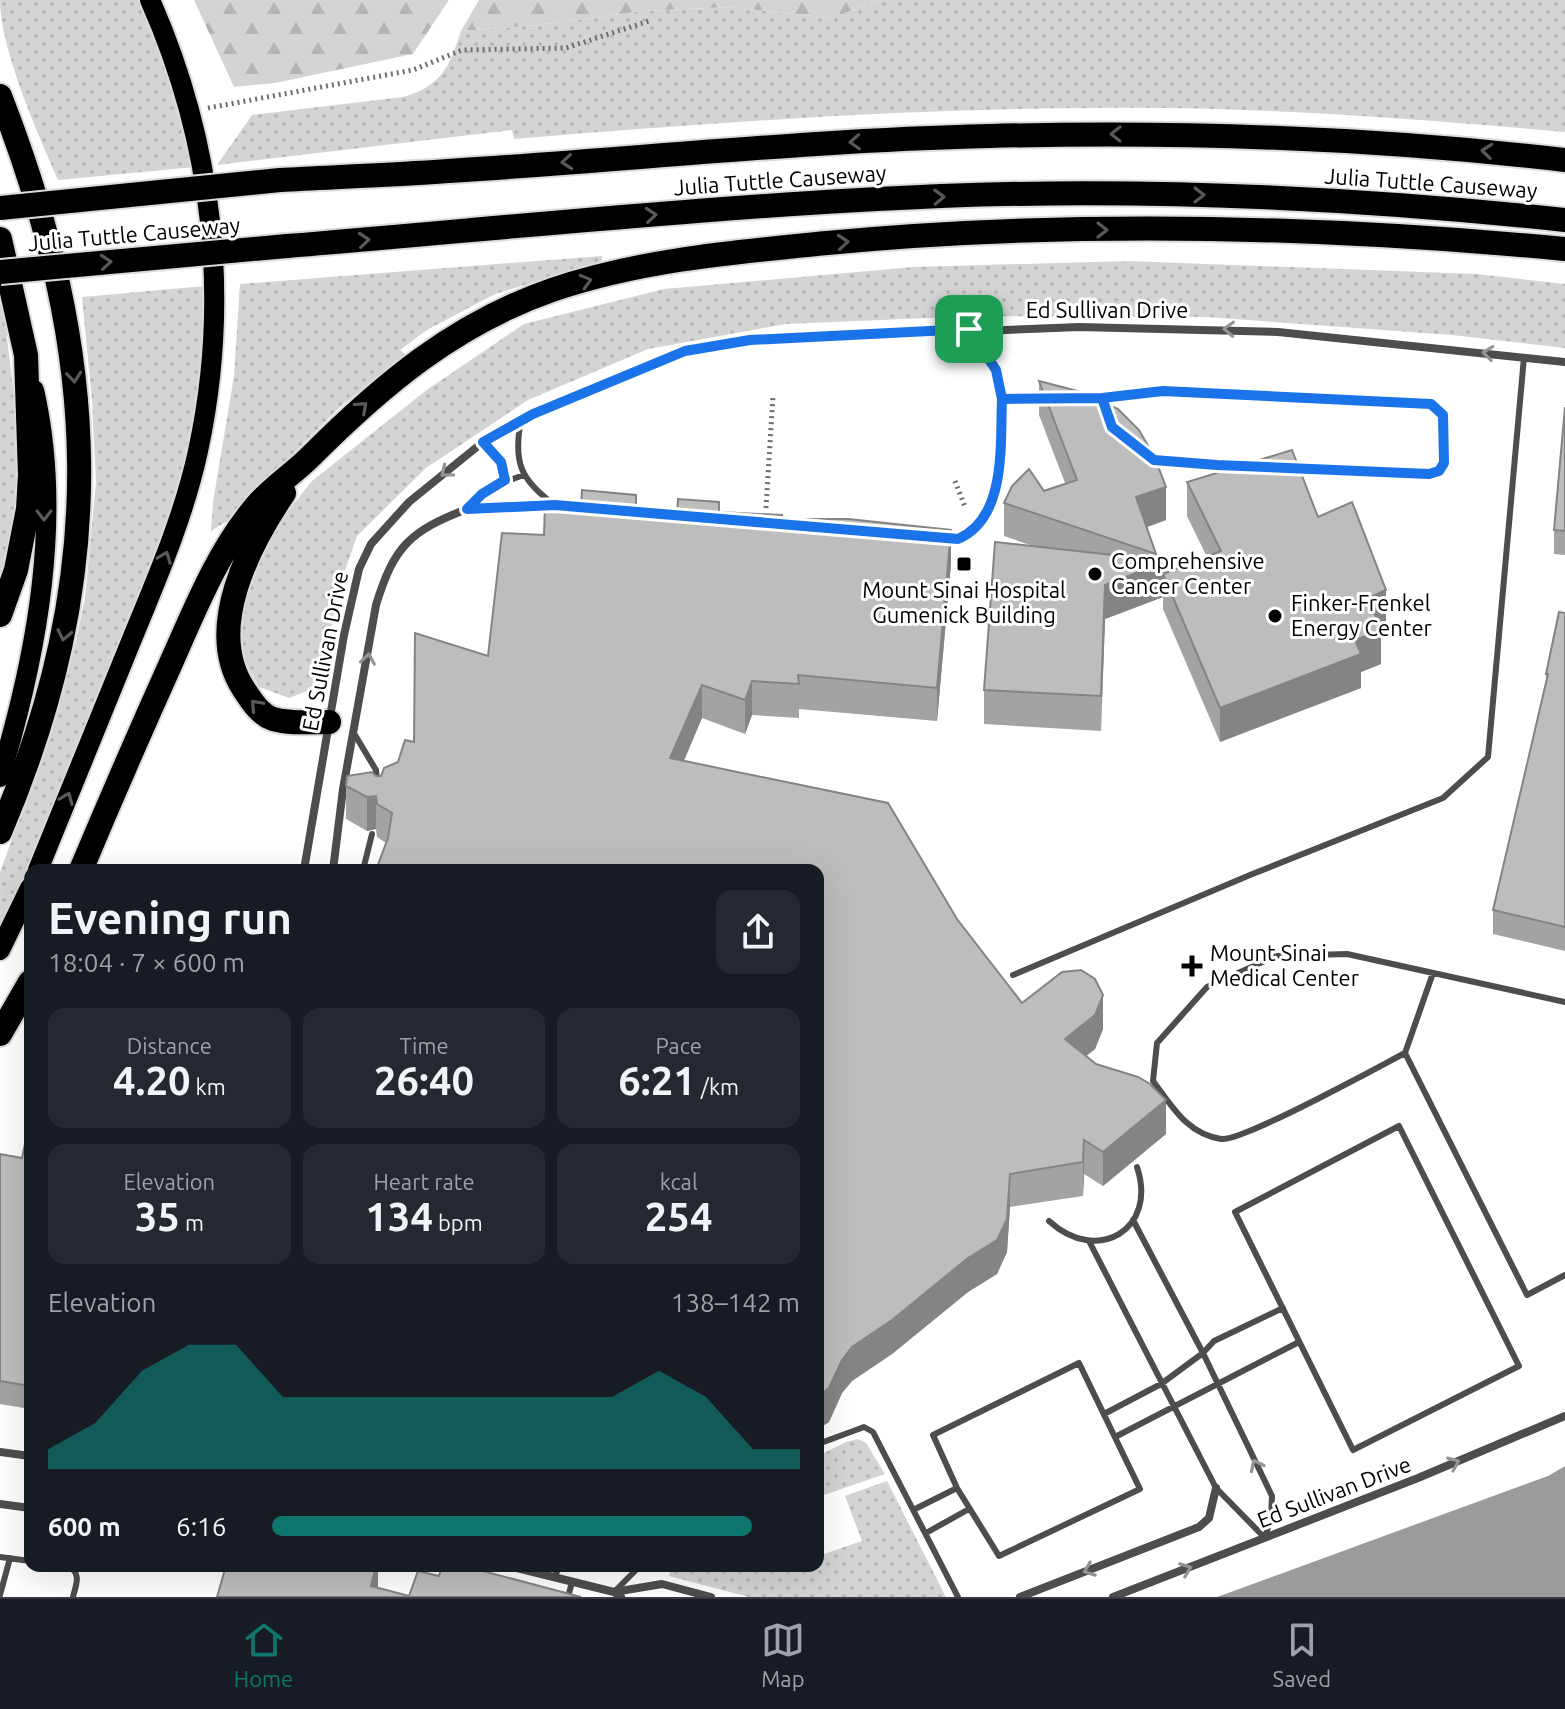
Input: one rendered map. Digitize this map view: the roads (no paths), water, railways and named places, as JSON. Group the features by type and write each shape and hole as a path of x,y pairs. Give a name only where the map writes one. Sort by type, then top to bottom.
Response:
{"highway":[{"path":"0,96 32,183 62,299 72,360 80,456 75,561 59,661 33,748 0,832"},
{"name":"Julia Tuttle Causeway","path":"0,208 280,180 449,171 796,145 988,136 1174,135 1364,141 1565,160"},
{"name":"Julia Tuttle Causeway","path":"0,272 682,213 944,196 1221,196 1407,206 1565,220"},
{"path":"84,864 175,654 222,555 260,501 399,373 474,325 551,291 591,279 679,261 923,235 1185,230 1369,235 1565,249"},
{"path":"0,239 26,355 30,475 28,509 16,570 0,615"},
{"path":"306,461 257,535 233,602 229,644 239,682 263,714 289,721 329,722"},
{"path":"0,1034 24,992"}],"main road":[{"path":"40,864 185,500 198,453 212,368 215,273 209,209 191,111 171,47 150,0"},
{"path":"0,777 30,663 43,561 42,424 26,355"},
{"path":"0,950 24,900"}],"street":[{"name":"Ed Sullivan Drive","path":"305,864 352,595 359,569 371,544 409,502 483,442 521,420 654,362 718,344 793,337 1093,327 1229,329 1397,343 1565,362"},
{"name":"Ed Sullivan Drive","path":"334,864 343,789 376,605 389,570 414,535 467,509"},
{"name":"Ed Sullivan Drive","path":"1113,1597 1418,1478 1565,1416"},
{"path":"0,1452 24,1455"},
{"path":"1020,1597 1199,1527 1209,1518 1216,1488"},
{"path":"0,1504 24,1507"},
{"path":"534,1572 618,1595 662,1584 711,1597"}],"lane":[{"path":"932,538 958,539 967,535 980,524 996,486 1002,399 996,370 969,329"},
{"path":"1013,975 1443,798 1488,757 1524,357"},
{"path":"1088,399 1163,391 1431,404 1443,415 1444,463 1439,471 1429,474 1292,469"},
{"path":"1102,398 1107,413"},
{"path":"1002,399 1049,399"},
{"path":"521,420 516,453 524,475 555,505"},
{"path":"483,442 501,462 505,480"},
{"path":"1145,453 1154,460 1247,467"},
{"path":"467,509 482,494 505,480 524,475"},
{"path":"467,509 555,505 592,507"},
{"path":"622,509 686,515"},
{"path":"355,735 376,770 378,793"},
{"path":"364,864 372,834"},
{"path":"1433,973 1405,1053 1251,1131 1223,1140 1185,1124 1153,1081 1157,1043 1207,987 1276,956 1347,954 1565,1002"},
{"path":"1405,1053 1527,1295 1565,1275"},
{"path":"1399,1126 1519,1366 1353,1450 1283,1308 1235,1212 1399,1126"},
{"path":"1049,1221 1061,1233 1077,1240 1111,1238 1133,1220 1142,1200 1143,1183 1137,1167"},
{"path":"1089,1241 1216,1488 1265,1538 1271,1517 1272,1496 1203,1353 1133,1220"},
{"path":"1104,1414 1161,1384 1214,1341 1283,1308"},
{"path":"1115,1437 1299,1342"},
{"path":"1079,1363 1104,1414 1140,1489 999,1556 957,1488 933,1435 1079,1363"},
{"path":"824,1442 864,1427 873,1432 958,1597"},
{"path":"915,1509 957,1488"},
{"path":"926,1533 969,1509"},
{"path":"0,1557 24,1560"},
{"path":"0,1595 10,1558"},
{"path":"73,1597 78,1578 76,1572"},
{"path":"554,1577 557,1572"},
{"path":"618,1595 635,1572"},
{"path":"568,1597 572,1582"}],"place":[{"name":"Mount Sinai Hospital Gumenick Building","path":"964,564"},
{"name":"Comprehensive Cancer Center","path":"1095,574"},
{"name":"Finker-Frenkel Energy Center","path":"1275,616"},
{"name":"Mount Sinai Medical Center","path":"1192,966"}]}
